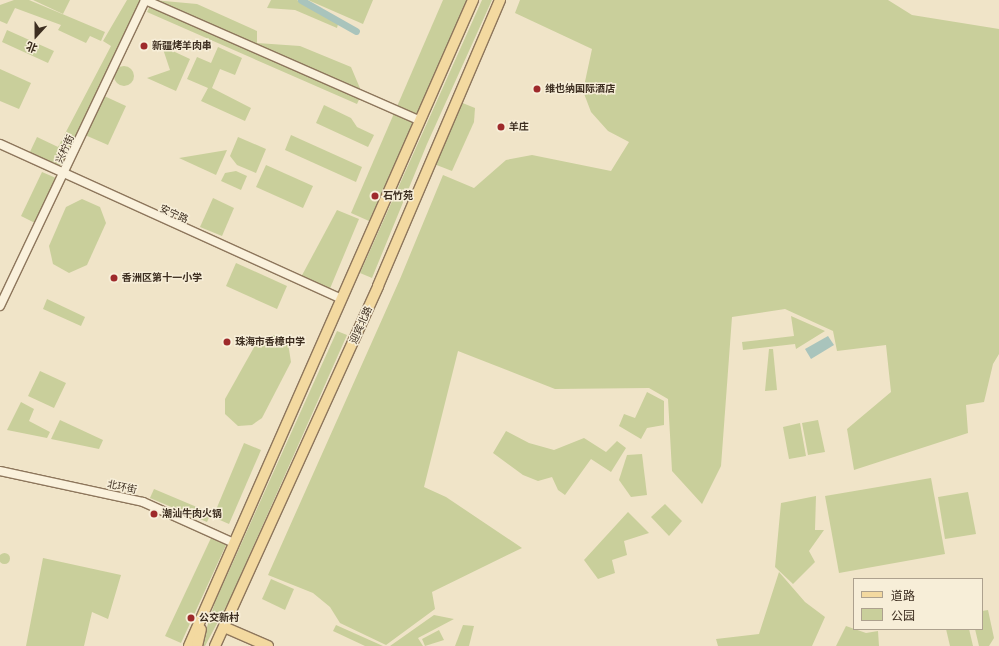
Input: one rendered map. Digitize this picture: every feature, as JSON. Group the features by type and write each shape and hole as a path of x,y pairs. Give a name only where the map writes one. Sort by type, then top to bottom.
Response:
{"main road":[{"path":"189,646 473,0"},
{"name":"迎宾北路","path":"214,646 224,627 378,286 500,0"},
{"path":"197,646 203,615"},
{"path":"224,627 268,646"}],"street":[{"path":"145,0 420,121"},
{"name":"兴柠街","path":"0,306 63,176 145,0"},
{"name":"安宁路","path":"0,144 63,176 341,298"},
{"name":"北环街","path":"0,471 143,502 234,543"}],"green space":[{"path":"14,0 29,0 105,32 101,41 90,36 86,43 58,30 61,25 15,8 7,24 0,21 0,5"},
{"path":"33,0 70,0 63,14"},
{"path":"127,0 142,0 62,173 28,156 37,137 58,147 111,46 103,41"},
{"path":"153,0 197,4 257,31 257,43 300,46 351,67 362,93 357,104 147,12"},
{"path":"271,0 297,0 338,24 337,28 295,10 267,8"},
{"path":"308,0 373,0 363,24"},
{"path":"443,0 468,0 369,221 351,213"},
{"path":"482,0 492,0 427,144 372,278 360,273"},
{"path":"520,0 888,0 912,15 999,29 999,354 993,364 984,402 966,405 968,433 854,470 847,429 891,392 886,345 837,351 833,331 785,309 732,317 721,466 702,504 672,471 668,399 649,388 555,389 458,351 424,487 446,497 522,548 432,592 435,609 386,645 340,623 330,607 313,593 268,575 400,279 443,175 474,188 506,160 532,155 611,171 629,142 608,131 591,112 583,91 592,49 515,13"},
{"path":"7,30 54,51 48,63 2,42"},
{"path":"162,46 190,59 176,91 147,78 170,70"},
{"path":"218,47 242,58 235,75 220,69 212,88 251,108 245,121 201,101 208,88 187,79 197,57 211,63"},
{"path":"120,66 128,66 134,72 134,80 128,86 120,86 114,80 114,72"},
{"path":"0,69 31,83 19,109 0,101"},
{"path":"102,95 126,106 108,145 85,135"},
{"path":"460,102 475,108 474,122 452,171 434,164"},
{"path":"324,105 351,118 357,127 374,135 368,147 316,123"},
{"path":"291,135 362,167 356,182 285,150"},
{"path":"238,137 266,149 256,173 237,165 230,156"},
{"path":"227,150 216,175 179,158"},
{"path":"266,165 313,186 303,208 256,187"},
{"path":"236,171 247,176 241,190 221,181 225,173"},
{"path":"42,172 56,178 35,223 21,216"},
{"path":"213,198 234,208 222,236 200,227"},
{"path":"82,199 100,207 106,223 87,265 69,273 53,264 49,246 66,207"},
{"path":"337,210 359,219 329,291 300,279"},
{"path":"236,263 287,286 277,309 226,286"},
{"path":"47,299 85,317 81,326 43,309"},
{"path":"791,316 825,331 796,349 795,344 743,350 742,342 794,336"},
{"path":"337,331 347,335 230,599 205,646 201,646 215,602"},
{"path":"274,335 288,343 291,362 262,418 252,425 238,426 225,414 225,399 257,342"},
{"path":"769,349 773,349 777,390 765,391"},
{"path":"40,371 66,383 54,408 28,396"},
{"path":"647,392 664,401 664,425 647,428 641,439 619,426 624,414 635,418"},
{"path":"21,402 34,409 29,421 50,432 47,438 7,430"},
{"path":"60,420 103,440 99,449 51,439"},
{"path":"818,420 825,452 808,455 802,423"},
{"path":"800,423 806,456 789,459 783,427"},
{"path":"506,431 529,443 554,450 584,438 606,452 617,441 626,448 611,472 591,459 565,495 558,490 552,477 538,481 523,475 493,453"},
{"path":"244,443 261,450 229,524 213,517"},
{"path":"642,454 647,495 631,497 619,480 627,455"},
{"path":"931,478 945,554 839,573 825,496"},
{"path":"154,489 211,513 207,522 150,498"},
{"path":"968,492 976,534 945,539 938,497"},
{"path":"816,496 815,530 824,530 809,551 815,562 793,584 775,567 781,503"},
{"path":"665,504 682,521 669,536 651,517"},
{"path":"628,512 649,533 624,541 627,555 612,560 615,573 598,579 584,560"},
{"path":"211,538 226,545 181,643 165,636"},
{"path":"4,552 10,558 8,562 4,564 0,562 0,554"},
{"path":"43,558 121,575 108,619 92,612 84,646 26,646"},
{"path":"779,572 805,602 825,617 812,646 718,646 716,639 759,634"},
{"path":"271,579 294,589 285,610 262,599"},
{"path":"988,610 994,638 989,646 979,646 975,630 983,630 983,611"},
{"path":"434,615 454,619 418,638 423,646 390,646"},
{"path":"336,625 383,646 365,646 333,631"},
{"path":"463,625 474,626 469,646 455,646"},
{"path":"846,626 853,628 853,630 866,633 878,631 879,646 836,646"},
{"path":"439,630 444,640 425,646 422,639"},
{"path":"946,630 969,630 973,646 950,646"}],"water":[{"path":"828,336 834,345 811,359 805,349"}],"waterway":[{"path":"301,0 356,31"}],"place":[{"name":"新疆烤羊肉串","path":"144,46"},
{"name":"维也纳国际酒店","path":"537,89"},
{"name":"羊庄","path":"501,127"},
{"name":"石竹苑","path":"375,196"},
{"name":"香洲区第十一小学","path":"114,278"},
{"name":"珠海市香樟中学","path":"227,342"},
{"name":"潮汕牛肉火锅","path":"154,514"},
{"name":"公交新村","path":"191,618"}]}
